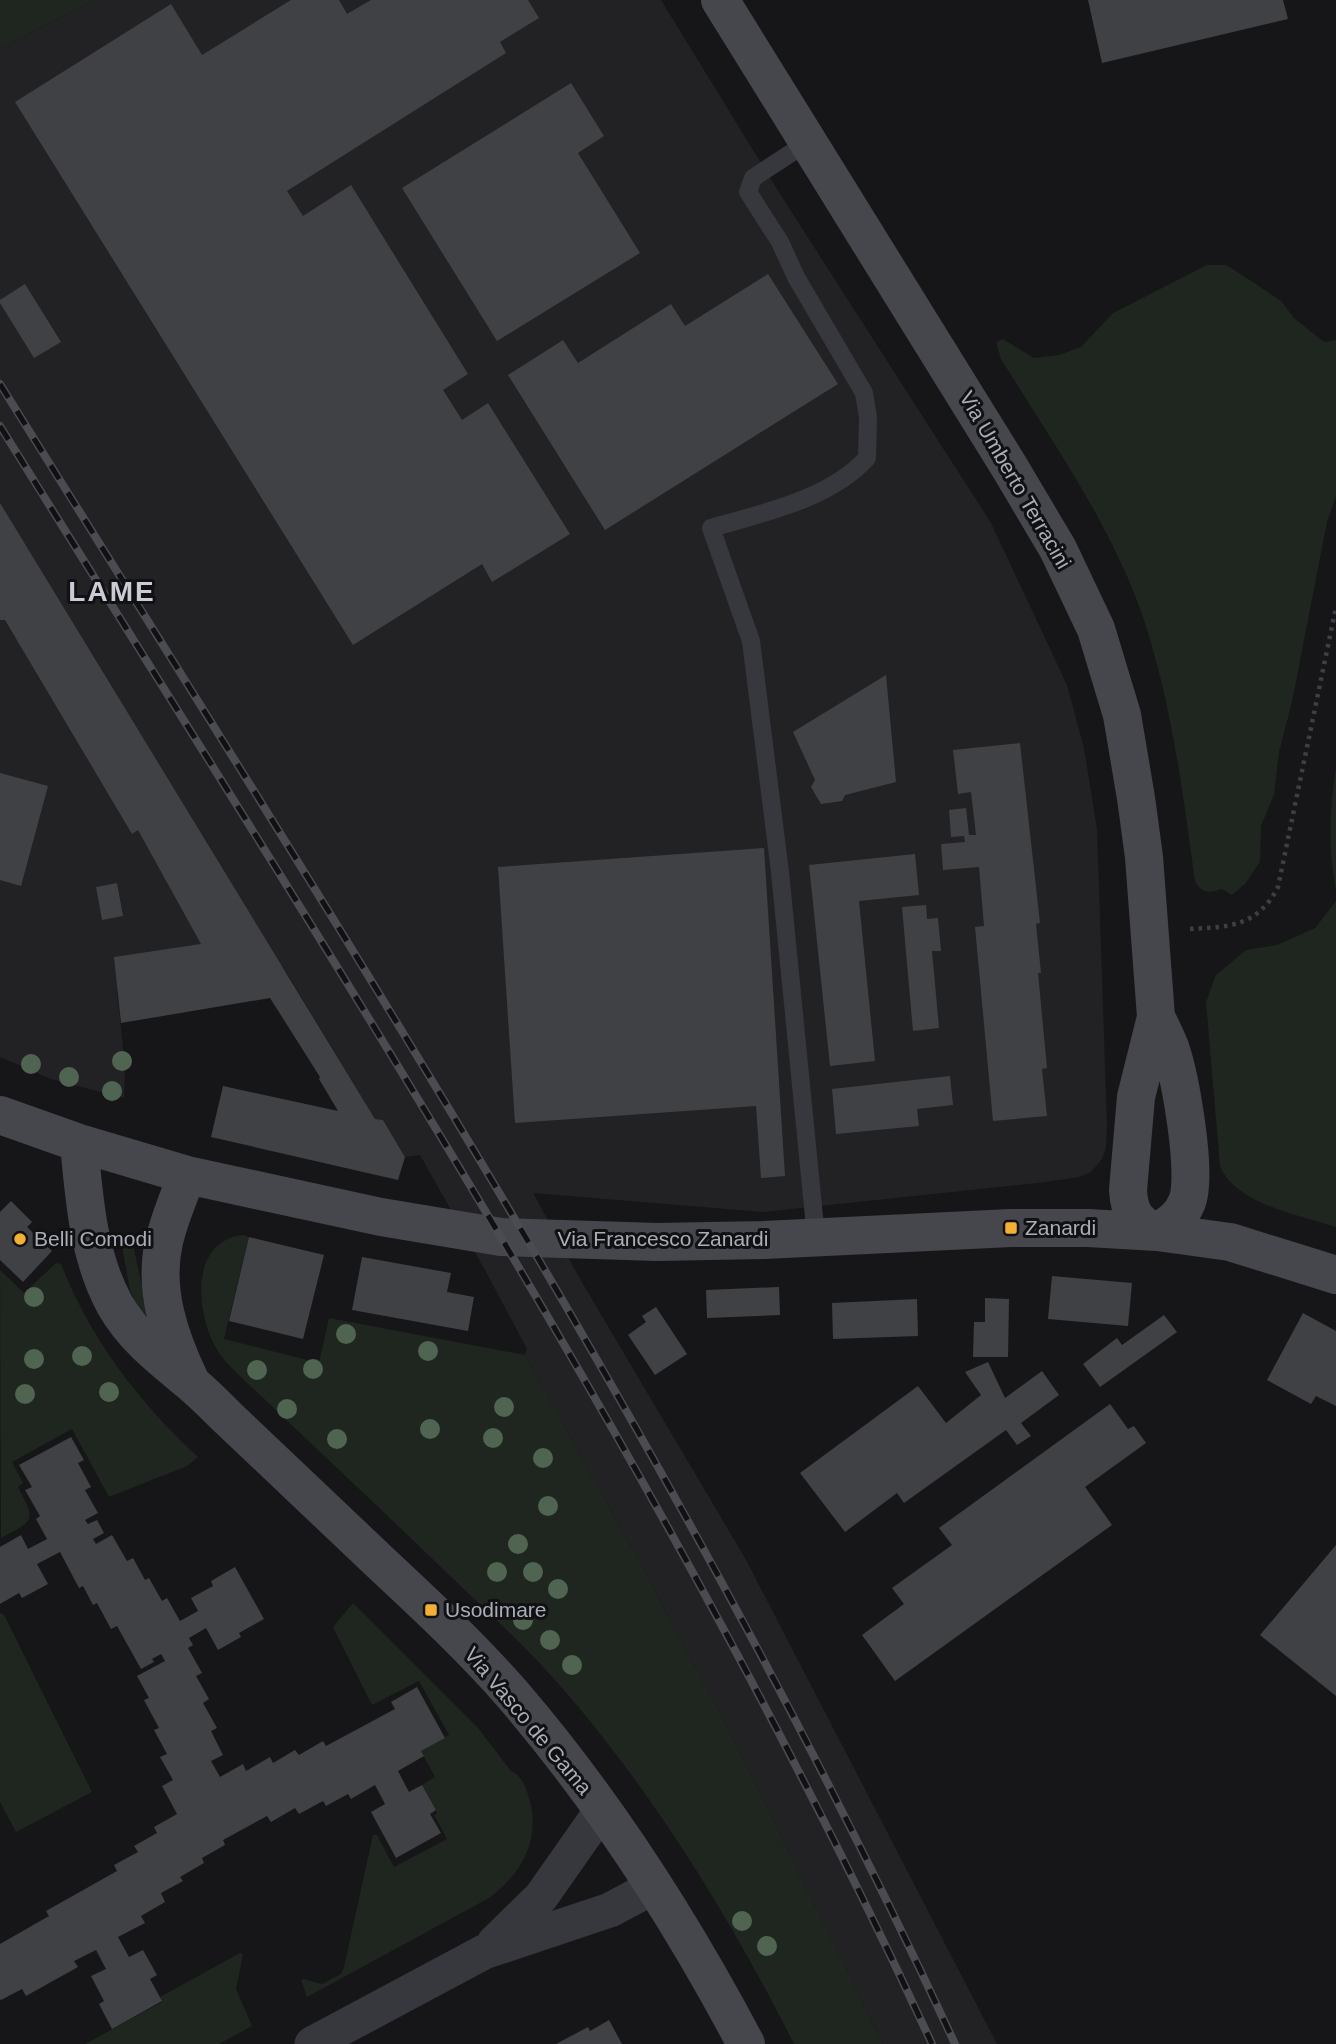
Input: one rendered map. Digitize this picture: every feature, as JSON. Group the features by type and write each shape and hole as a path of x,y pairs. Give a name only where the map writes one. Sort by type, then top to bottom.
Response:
{"street":[{"name":"Via Umberto Terracini","path":"720,0 1010,468 1058,549 1096,629 1122,715 1141,834 1156,1017 1136,1097 1128,1204 1142,1226 1157,1232 1172,1223 1182,1212 1191,1188 1178,1078 1170,1048 1156,1017"},
{"name":"Via Francesco Zanardi","path":"0,1115 79,1143 187,1175 360,1213 501,1237 657,1241 1011,1228 1088,1228 1157,1232 1230,1242 1336,1275"},
{"name":"Via Vasco de Gama","path":"79,1143 89,1228 99,1266 114,1302 139,1339 193,1385 457,1636 513,1696 602,1810 654,1886 710,1977 746,2044"},
{"name":"Via Vasco de Gama","path":"187,1175 163,1244 160,1284 170,1332 193,1385"},
{"path":"484,1952 541,1896 602,1810"},
{"path":"312,2044 484,1952 610,1910 654,1886"}],"lane":[{"path":"808,142 753,178 748,192 780,242 796,277 864,393 868,417 867,458 856,470 795,503 711,528 751,641 780,872 816,1237"}],"path":[{"path":"1150,931 1221,928 1243,922 1270,903 1278,887 1336,607"}],"shaded area":[{"path":"0,0 94,0 0,49"},
{"path":"94,0 661,0 780,194 991,523 1067,685 1084,748 1097,829 1107,1126 1106,1147 1102,1159 1091,1172 1079,1177 1046,1182 763,1212 533,1193 580,1279 745,1558 997,2044 883,2044 728,1729 525,1355 527,1349 486,1272 420,1155 405,1157 383,1120 375,1119 282,965 117,991 125,1066 124,1098 51,1079 0,1057 0,49"},
{"path":"1207,265 1226,265 1281,301 1295,319 1324,342 1336,340 1336,496 1327,522 1292,702 1279,752 1274,795 1261,826 1260,862 1245,884 1232,895 1222,889 1204,891 1195,882 1171,726 1153,648 1141,611 1114,547 1068,465 1001,359 996,342 1003,339 1034,358 1059,355 1081,347 1113,313"},
{"path":"1336,768 1336,891 1330,829"},
{"path":"1336,901 1336,1227 1254,1199 1239,1190 1220,1166 1206,1002 1216,975 1246,950 1277,945 1315,928"},
{"path":"243,1235 249,1237 224,1339 319,1363 329,1318 525,1355 728,1729 883,2044 794,2044 745,1953 692,1864 634,1778 570,1697 510,1634 225,1360 215,1347 207,1328 201,1294 202,1278 206,1262 214,1249 226,1240"},
{"path":"121,1242 133,1245 148,1314 142,1318 130,1290"},
{"path":"56,1263 61,1264 86,1318 118,1368 156,1415 198,1457 187,1466 109,1497 72,1429 12,1462 23,1483 18,1487 28,1507 29,1518 21,1527 1,1538 0,1270 24,1293"},
{"path":"353,1603 478,1728 511,1771 521,1779 526,1789 533,1823 531,1838 521,1864 512,1877 489,1898 307,1997 301,1980 322,1984 341,1974 344,1967 373,1835 377,1835 394,1867 447,1839 434,1815 437,1814 436,1810 422,1785 435,1777 421,1751 449,1735 419,1681 372,1705 333,1627"},
{"path":"0,1613 4,1615 92,1792 16,1832 0,1802"},
{"path":"240,1953 243,1954 236,1989 252,2026 219,2044 85,2044 162,2002 160,1997"}],"building":[{"path":"291,0 339,0 347,14 371,0 528,0 539,18 500,42 506,53 287,191 303,216 351,185 468,374 443,390 462,420 488,403 570,534 492,582 482,564 353,645 15,102 171,4 202,55"},
{"path":"1088,0 1283,0 1288,19 1102,63"},
{"path":"571,83 604,136 578,153 640,253 497,341 402,188"},
{"path":"768,274 838,384 605,530 508,375 563,340 578,363 671,304 685,326"},
{"path":"25,284 61,342 34,358 0,303 0,300"},
{"path":"0,503 375,1119 383,1120 405,1157 398,1180 211,1137 223,1086 338,1111 320,1077 270,998 121,1023 114,957 201,944 138,830 132,834 5,620 0,620"},
{"path":"886,675 896,782 845,795 842,801 821,804 811,787 815,780 793,732"},
{"path":"1020,743 1040,923 1036,924 1047,1068 1042,1069 1047,1116 993,1121 975,927 984,926 979,867 943,870 941,844 965,842 964,836 951,837 949,810 966,808 969,835 976,835 971,792 958,794 953,750"},
{"path":"0,773 48,786 21,886 0,880"},
{"path":"764,848 785,1176 761,1178 756,1106 515,1123 498,867"},
{"path":"915,854 919,895 859,901 875,1061 830,1066 809,865"},
{"path":"117,883 123,916 102,920 96,887"},
{"path":"926,905 927,919 938,918 941,951 932,951 939,1028 913,1031 902,907"},
{"path":"950,1076 953,1105 917,1109 919,1126 836,1134 832,1089"},
{"name":"Belli Comodi","path":"11,1201 32,1222 27,1227 52,1251 23,1282 0,1260 0,1212"},
{"path":"249,1237 324,1255 303,1339 229,1321"},
{"path":"362,1257 451,1273 447,1292 474,1297 468,1331 352,1310"},
{"path":"1052,1276 1132,1283 1128,1326 1048,1319"},
{"path":"779,1287 780,1315 707,1318 706,1290"},
{"path":"985,1298 1009,1299 1008,1357 973,1357 974,1322 985,1322"},
{"path":"917,1299 918,1336 833,1339 832,1303"},
{"path":"656,1307 687,1354 655,1375 628,1335 646,1322 642,1316"},
{"path":"1303,1313 1336,1331 1336,1406 1316,1396 1311,1404 1267,1380"},
{"path":"1164,1315 1177,1332 1100,1387 1083,1364 1117,1338 1122,1345"},
{"path":"988,1362 1005,1398 1042,1371 1059,1395 1021,1423 1031,1436 1017,1445 1006,1430 904,1503 897,1493 845,1532 800,1473 918,1386 946,1423 981,1395 965,1372"},
{"path":"1110,1404 1128,1429 1134,1426 1146,1443 1085,1487 1112,1525 895,1681 862,1635 904,1604 892,1588 952,1545 939,1528"},
{"path":"71,1437 84,1460 78,1463 91,1487 85,1490 98,1513 85,1520 88,1524 97,1520 104,1533 93,1539 96,1544 112,1535 127,1561 133,1558 145,1580 149,1578 162,1601 167,1598 180,1621 198,1611 191,1598 213,1586 211,1581 235,1567 264,1619 239,1633 241,1637 218,1650 206,1628 189,1638 193,1645 188,1648 202,1673 196,1676 209,1699 203,1703 217,1728 211,1731 223,1755 211,1761 220,1777 243,1764 246,1771 270,1757 273,1763 295,1750 299,1755 323,1741 326,1746 395,1709 391,1702 417,1687 445,1738 421,1751 424,1756 398,1771 409,1792 422,1785 436,1810 430,1814 441,1833 396,1858 371,1812 385,1804 375,1785 351,1799 348,1794 326,1806 323,1801 299,1814 295,1808 271,1822 267,1816 223,1840 225,1845 202,1858 204,1863 180,1877 183,1881 161,1893 165,1902 141,1916 145,1923 118,1937 129,1957 143,1950 157,1975 150,1979 162,2001 112,2029 99,2004 104,2001 91,1976 106,1969 96,1950 74,1961 78,1967 26,1996 22,1989 0,1999 0,1944 49,1916 46,1911 117,1871 114,1865 138,1852 134,1846 157,1833 154,1827 177,1814 162,1786 173,1780 160,1757 167,1754 154,1730 159,1728 144,1700 149,1698 137,1676 165,1661 161,1654 152,1659 154,1662 141,1669 117,1626 111,1629 97,1603 93,1605 83,1586 79,1588 60,1552 37,1564 48,1584 22,1598 19,1593 0,1604 0,1547 21,1535 28,1549 47,1539 36,1519 40,1516 25,1490 32,1487 19,1465"},
{"path":"1336,1545 1336,1696 1260,1635"},
{"path":"609,2020 622,2044 556,2044 588,2027 590,2031"}],"railway":[{"path":"0,384 380,994 624,1407 740,1616 851,1828 955,2044"},
{"path":"0,426 370,1021 609,1423 722,1627 830,1834 932,2044"}],"place":[{"name":"Zanardi","path":"1011,1228"},
{"name":"Belli Comodi","path":"20,1239"},
{"name":"Usodimare","path":"431,1610"}],"district":[{"name":"LAME","path":"112,591"}]}
